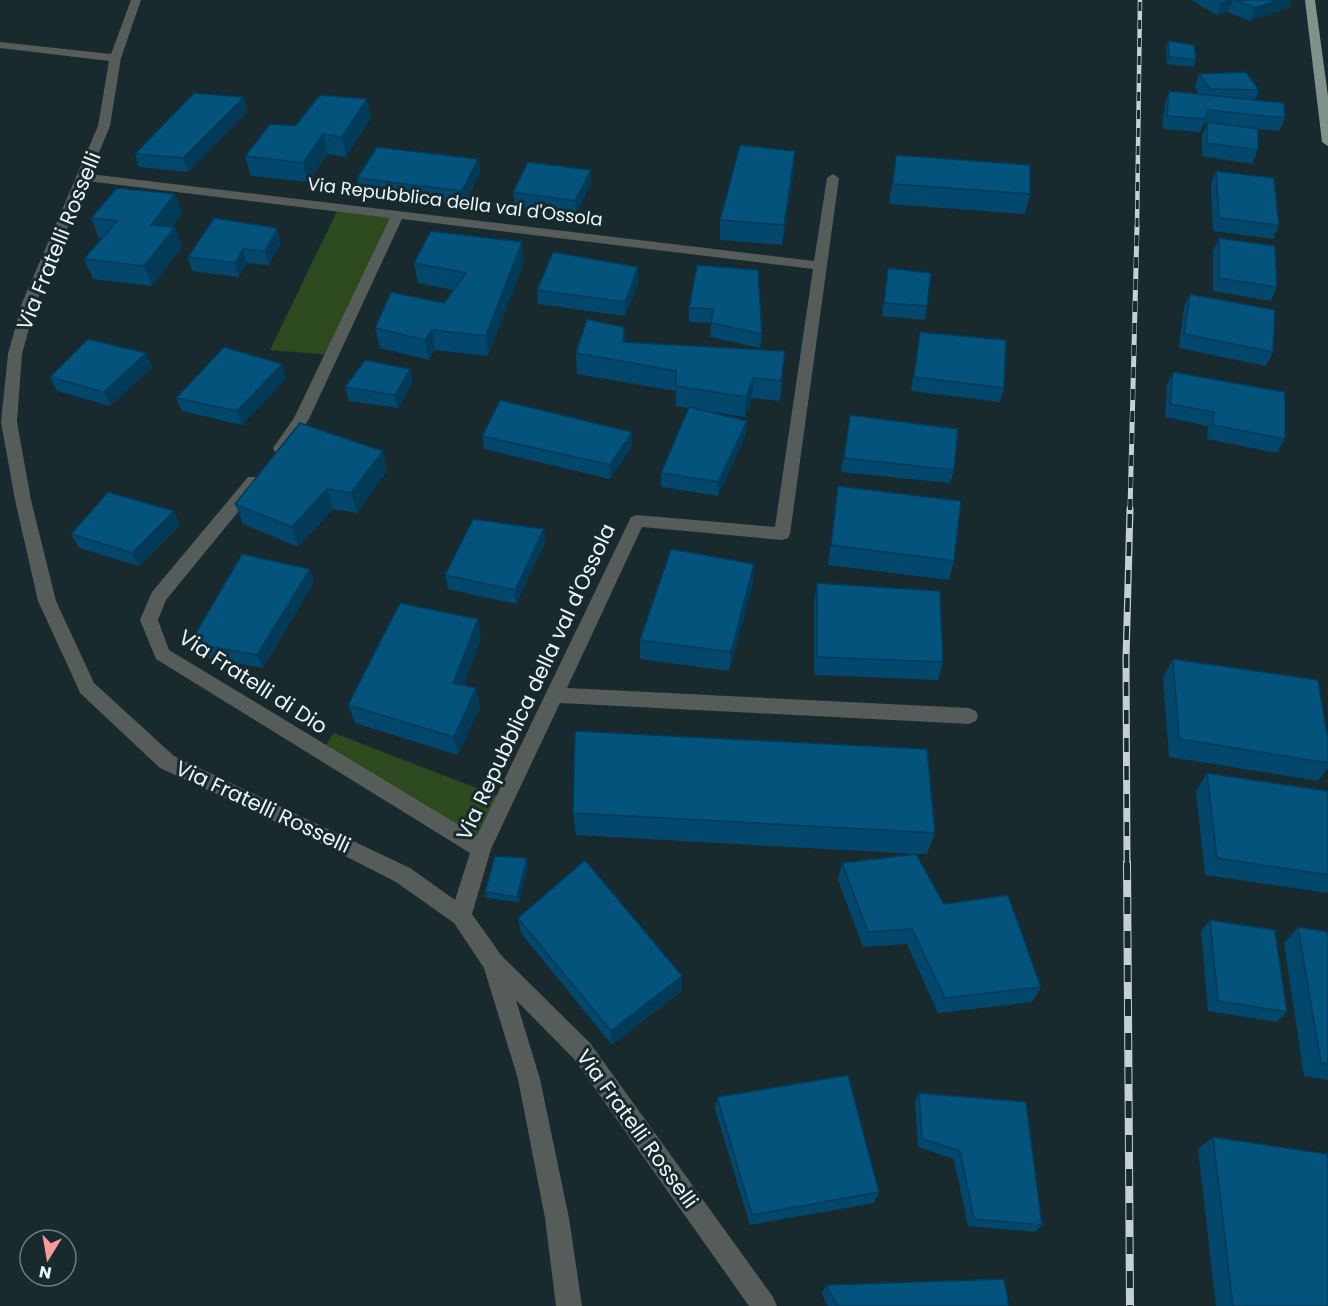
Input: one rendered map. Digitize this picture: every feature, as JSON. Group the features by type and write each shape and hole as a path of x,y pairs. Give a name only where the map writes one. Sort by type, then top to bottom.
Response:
{"main road":[{"path":"1310,0 1328,142"}],"street":[{"name":"Via Fratelli Rosselli","path":"136,0 115,58 104,126 29,303 15,354 9,422 22,500 47,601 87,688 167,762 403,875 461,916 493,962 582,1051 764,1306"},
{"path":"0,45 115,58"},
{"name":"Via Repubblica della val d'Ossola","path":"84,177 821,266"},
{"name":"Via Repubblica della val d'Ossola","path":"461,916 481,849 637,521 782,534 833,178"},
{"name":"Via Fratelli di Dio","path":"398,214 292,435 158,597 149,620 162,654 481,849"},
{"path":"555,695 969,716"},
{"path":"493,962 529,1079 557,1218 568,1306"}],"green space":[{"path":"339,207 398,214 332,355 270,350"},
{"path":"334,733 505,799 481,849 321,752"}],"building":[{"path":"1236,0 1279,0 1255,8"},
{"path":"1168,41 1194,45 1196,60 1169,57"},
{"path":"1246,72 1259,90 1210,89 1199,74"},
{"path":"1169,91 1284,103 1285,118 1208,110 1205,119 1167,116"},
{"path":"194,93 244,97 183,158 135,154"},
{"path":"320,95 367,99 342,137 323,134 303,163 245,156 270,124 295,126"},
{"path":"1207,122 1258,129 1258,150 1207,143"},
{"path":"740,145 795,151 784,225 720,220"},
{"path":"377,147 478,159 462,191 357,178"},
{"path":"896,155 1030,165 1030,194 893,184"},
{"path":"528,162 591,170 575,201 513,192"},
{"path":"1216,171 1274,178 1279,225 1219,218"},
{"path":"117,188 175,194 151,225 175,227 144,266 84,259 117,221 91,218"},
{"path":"214,218 277,228 265,251 243,249 235,263 188,257"},
{"path":"431,231 522,242 486,336 432,330 425,340 375,328 391,292 444,303 466,273 414,263"},
{"path":"1219,238 1275,246 1277,287 1219,278"},
{"path":"553,252 638,267 625,302 537,290"},
{"path":"697,265 758,270 762,334 711,323 713,309 689,308"},
{"path":"888,268 931,273 927,306 884,303"},
{"path":"1190,294 1275,310 1273,352 1184,334"},
{"path":"587,319 624,327 623,342 785,351 781,381 753,378 746,397 676,386 676,371 576,353"},
{"path":"920,332 1006,340 1004,388 914,377"},
{"path":"88,339 146,353 104,392 50,377"},
{"path":"224,347 282,364 237,411 176,398"},
{"path":"365,360 410,369 395,395 345,387"},
{"path":"1173,372 1285,392 1285,439 1213,425 1214,412 1170,404"},
{"path":"500,400 632,432 610,465 482,436"},
{"path":"689,407 747,421 718,482 661,473"},
{"path":"850,415 958,429 954,470 844,458"},
{"path":"300,423 383,451 351,493 327,489 292,527 235,504"},
{"path":"838,486 961,501 954,561 831,545"},
{"path":"108,492 174,511 132,553 71,534"},
{"path":"473,519 544,529 515,590 445,575"},
{"path":"671,549 754,564 731,652 640,640"},
{"path":"242,554 310,569 257,655 190,643"},
{"path":"817,583 940,591 943,662 817,657"},
{"path":"400,603 478,619 453,683 476,688 454,737 348,705"},
{"path":"1173,659 1318,680 1328,740 1328,763 1179,739"},
{"path":"575,731 927,749 935,833 573,813"},
{"path":"1207,773 1328,791 1328,875 1217,858"},
{"path":"916,854 944,904 1008,895 1041,987 945,998 912,929 868,932 842,863"},
{"path":"495,856 527,858 517,897 485,892"},
{"path":"585,860 682,976 611,1031 518,918"},
{"path":"1210,920 1275,930 1287,1012 1218,1001"},
{"path":"1298,927 1328,932 1328,1064 1321,1063"},
{"path":"848,1075 879,1192 752,1215 717,1097"},
{"path":"919,1093 1026,1102 1042,1225 974,1219 960,1151 922,1139"},
{"path":"1213,1137 1328,1154 1328,1306 1233,1306"},
{"path":"1004,1279 1009,1306 838,1306 826,1285"}],"railway":[{"path":"1137,227 1140,0"},
{"path":"1130,510 1137,226"},
{"path":"1127,864 1126,659 1130,509"},
{"path":"1127,863 1130,1306"}]}
